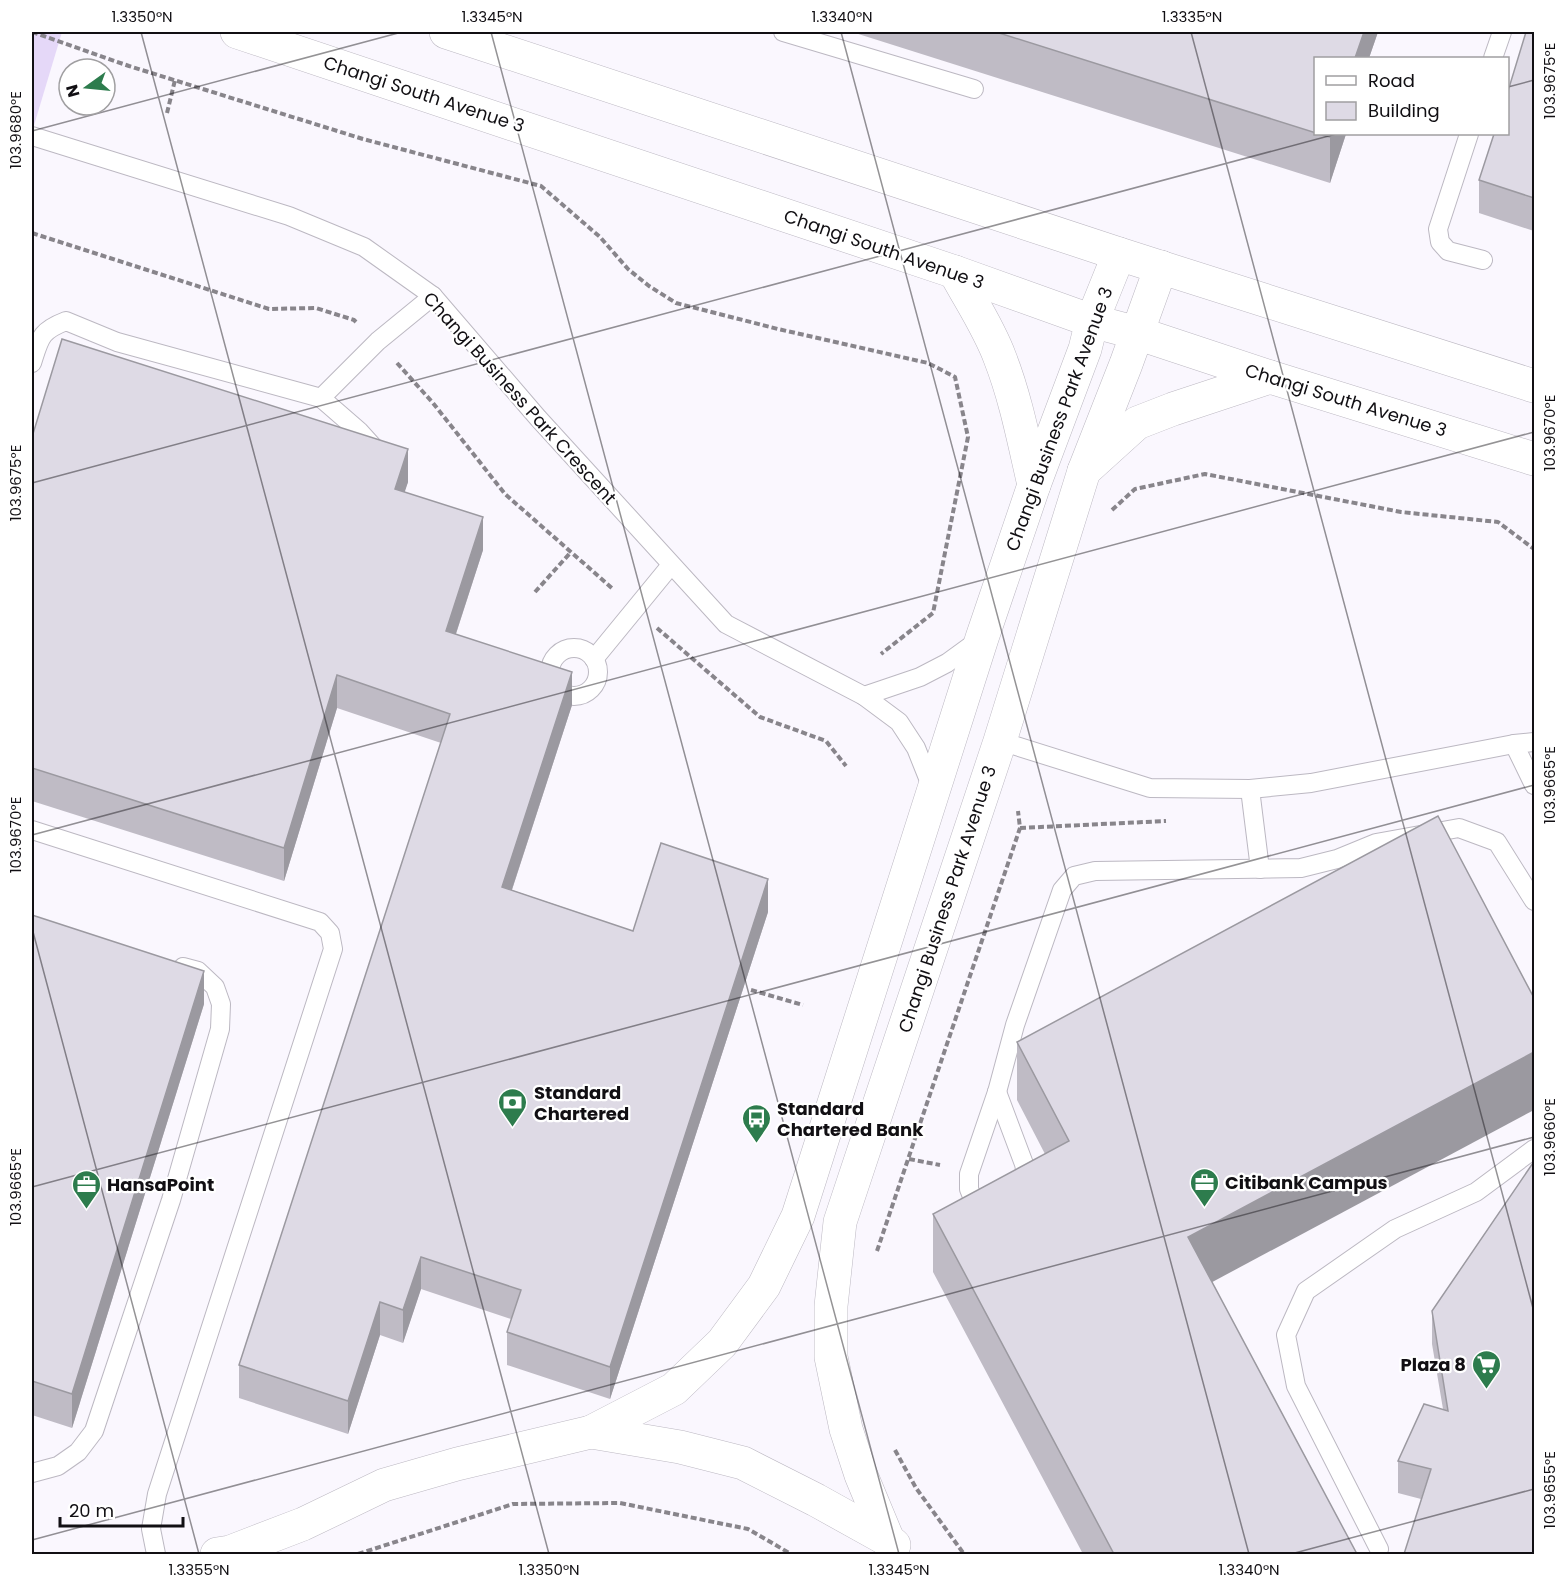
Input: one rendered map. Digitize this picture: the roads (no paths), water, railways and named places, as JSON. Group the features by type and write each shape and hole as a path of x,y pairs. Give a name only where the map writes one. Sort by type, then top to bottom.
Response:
{"street":[{"name":"Changi South Avenue 3","path":"237,32 955,272 1092,321 1137,333 1534,459"},
{"path":"446,32 1119,254 1534,386"},
{"name":"Changi Business Park Avenue 3","path":"591,1432 674,1389 722,1343 764,1286 798,1216 982,638 1034,485 1085,349 1092,321 1119,254"},
{"name":"Changi Business Park Avenue 3","path":"896,1547 861,1475 846,1429 831,1357 831,1306 840,1222 1000,741 1084,471 1161,267"},
{"path":"955,272 1000,358 1014,397 1034,485"},
{"path":"1084,471 1137,423 1270,377"},
{"path":"217,1554 230,1552 303,1524 384,1485 457,1464 591,1432 680,1447 743,1463 816,1500 896,1547"}],"lane":[{"path":"783,32 974,89"},
{"path":"1493,57 1502,32"},
{"path":"1469,135 1438,229 1440,242 1448,251 1483,260"},
{"name":"Changi Business Park Crescent","path":"32,136 289,216 364,247 433,296 538,418 726,624 864,696 899,723 916,748 932,790"},
{"path":"321,398 378,341 433,296"},
{"path":"32,363 40,337 52,327 66,321 117,342 321,398 359,431 386,460"},
{"path":"594,658 671,565"},
{"path":"864,696 920,677 947,663 982,638"},
{"path":"1000,741 1150,788 1250,789 1311,783 1534,742"},
{"path":"1514,744 1534,785"},
{"path":"1250,789 1260,869"},
{"path":"1005,1210 988,1213 975,1204 969,1189 969,1174 997,1092 1015,1025 1062,890 1074,876 1095,871 1301,868 1337,859 1376,843 1459,828 1497,842 1534,901"},
{"path":"32,830 320,922 330,933 333,949 157,1494 151,1529 156,1554"},
{"path":"32,1473 58,1466 78,1452 94,1431 171,1200 220,1029 221,1004 215,987 198,971 165,962"},
{"path":"997,1092 1024,1164 1028,1185 1022,1200"},
{"path":"1379,1549 1296,1386 1286,1335 1306,1291 1395,1228 1476,1192 1534,1149"}],"place":[{"name":"Standard Chartered","path":"513,1128"},
{"name":"Standard Chartered Bank","path":"756,1144"},
{"name":"Citibank Campus","path":"1204,1208"},
{"name":"HansaPoint","path":"86,1210"},
{"name":"Plaza 8","path":"1487,1390"}]}
